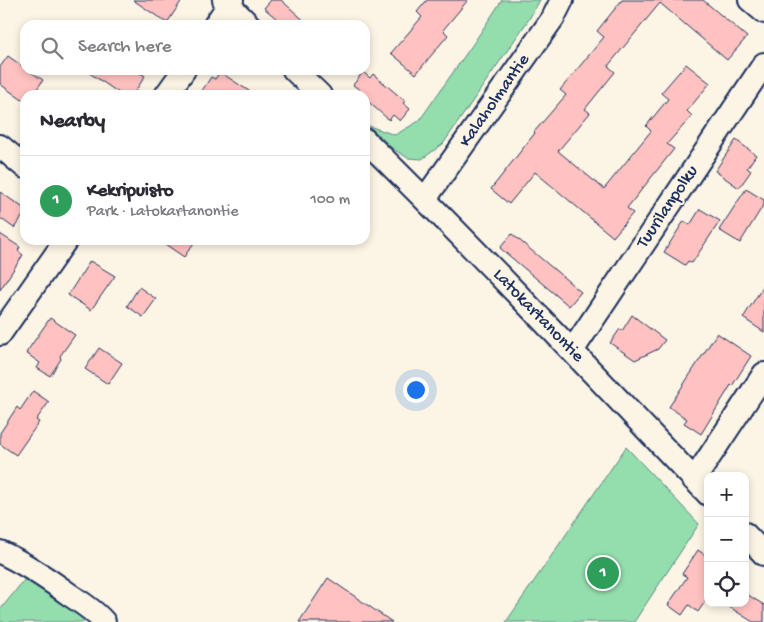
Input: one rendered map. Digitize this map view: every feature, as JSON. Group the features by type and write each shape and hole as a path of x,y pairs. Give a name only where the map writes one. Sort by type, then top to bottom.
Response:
{"street":[{"name":"Kalaholmantie","path":"425,200 554,18 562,0"},
{"path":"750,0 764,12"},
{"path":"218,20 228,2 244,20"},
{"name":"Tuurilanpolku","path":"572,350 764,64"},
{"path":"170,90 180,75"},
{"path":"299,75 315,90"},
{"name":"Latokartanontie","path":"370,145 572,350 701,487"},
{"path":"0,146 20,164"},
{"path":"0,334 62,245"},
{"path":"701,487 764,374"},
{"path":"749,538 764,554"},
{"path":"0,552 51,581 88,607 104,622"}],"green space":[{"path":"502,0 540,0 443,144 422,159 408,158 393,149 370,127 395,135 419,121"},
{"path":"626,447 699,524 634,622 506,622"},
{"path":"28,575 89,622 0,622 0,610"}],"building":[{"path":"133,0 182,0 169,20 163,20"},
{"path":"271,0 281,0 303,20 278,20 264,8"},
{"path":"427,0 468,0 443,30 448,35 416,74 391,53 422,17 417,12"},
{"path":"622,0 703,0 747,37 727,60 660,3 608,66 615,72 585,109 590,113 558,151 604,189 651,131 646,126 668,99 661,93 686,64 710,83 687,111 692,116 667,144 674,149 627,208 633,213 613,237 535,172 509,204 491,189 534,132 566,95 560,90 604,37 597,31"},
{"path":"8,56 20,64 20,75 36,75 43,80 36,90 20,90 20,98 0,84 0,67"},
{"path":"373,74 405,101 403,103 410,109 400,121 393,115 389,120 370,103 370,90 360,90 353,85 361,75 366,75 370,78"},
{"path":"92,75 145,76 136,90 115,90"},
{"path":"218,75 225,75 247,90 202,90 211,77 215,79"},
{"path":"736,140 756,155 747,168 751,171 739,188 715,171"},
{"path":"746,189 764,200 764,204 740,243 719,230"},
{"path":"0,192 20,206 20,220 14,228 0,218"},
{"path":"700,209 720,221 692,263 688,261 685,265 664,252 684,221 690,225"},
{"path":"0,234 20,247 18,251 23,255 0,290"},
{"path":"512,234 581,292 569,306 500,248"},
{"path":"166,245 192,245 184,257"},
{"path":"90,261 115,276 91,310 68,295"},
{"path":"764,285 764,332 743,318"},
{"path":"139,287 156,299 143,317 127,306"},
{"path":"632,315 665,340 658,349 635,360 610,343 620,329 622,331"},
{"path":"50,318 75,335 60,356 61,359 50,376 37,368 40,363 26,353"},
{"path":"717,333 751,356 701,434 684,423 687,419 669,407"},
{"path":"99,348 122,363 108,384 85,369"},
{"path":"33,391 49,402 36,420 39,422 16,455 0,444 0,433 17,407 20,410"},
{"path":"698,550 704,554 704,603 698,612 689,605 682,615 668,605 687,577 682,574"},
{"path":"328,578 392,622 299,622"},
{"path":"749,596 764,605 764,622 753,622 729,607 749,607"}],"place":[{"name":"Kekripuisto","path":"603,573"}]}
